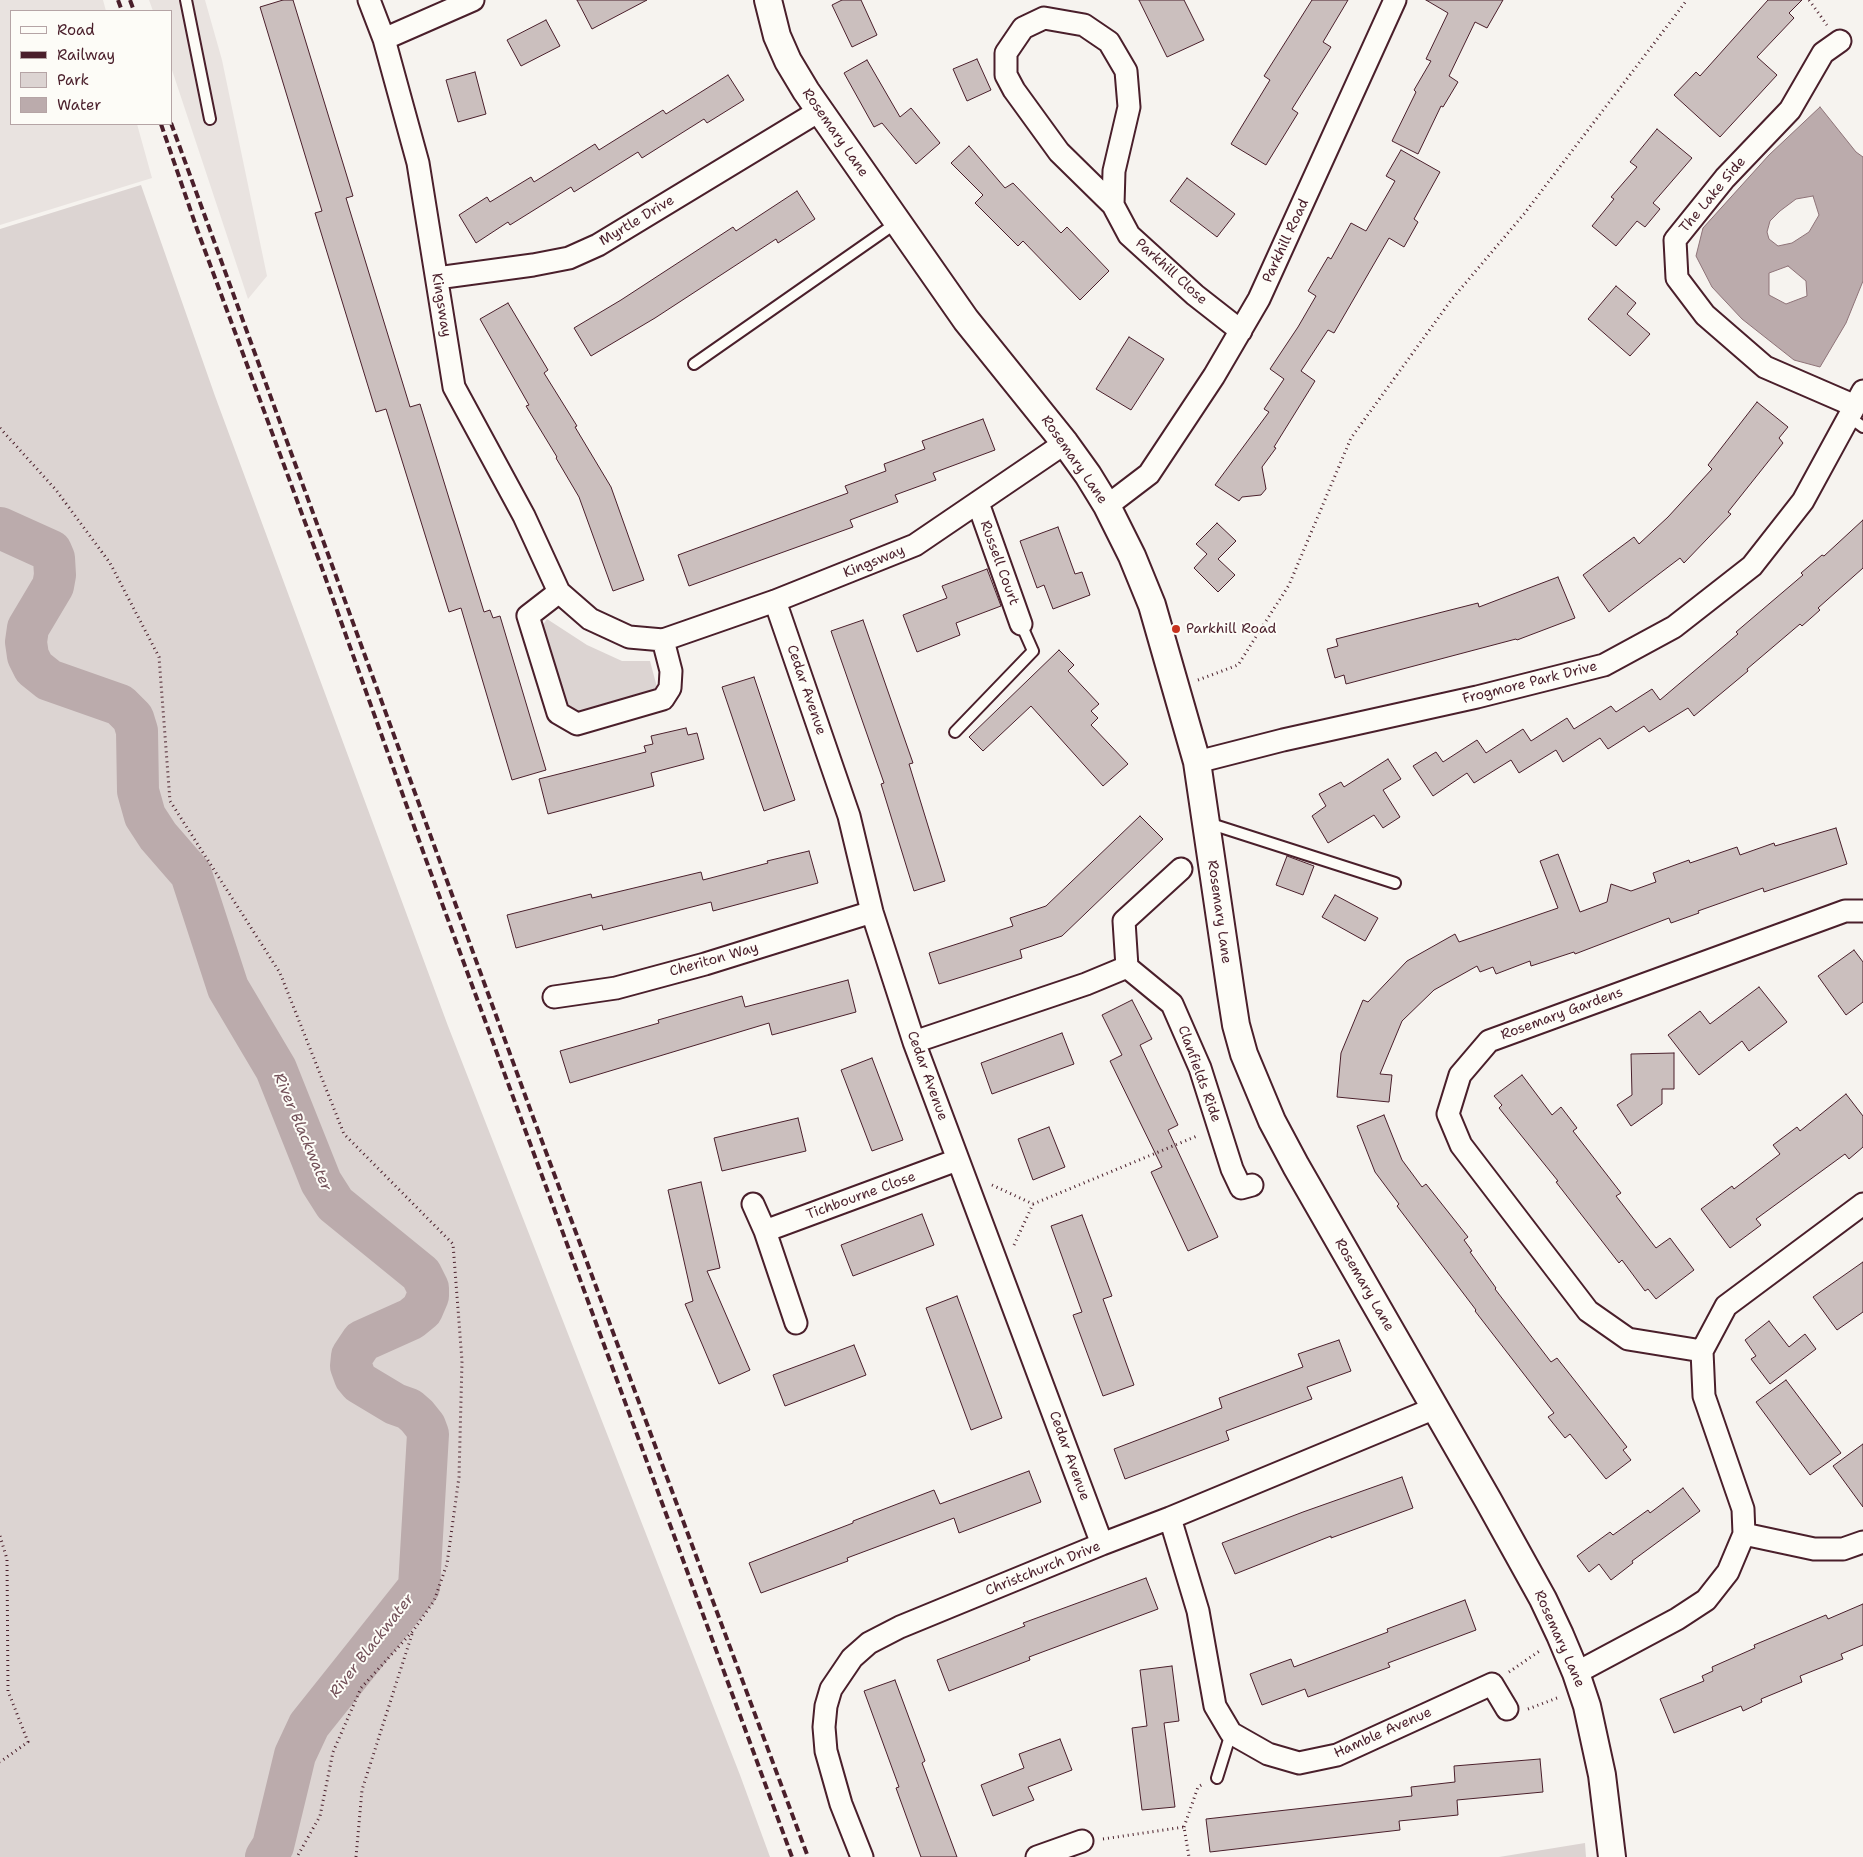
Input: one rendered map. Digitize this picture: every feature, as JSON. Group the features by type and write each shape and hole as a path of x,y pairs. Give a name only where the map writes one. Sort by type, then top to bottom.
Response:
{"street":[{"name":"Kingsway","path":"369,0 384,39 418,163 454,387 524,516 560,592 590,619 629,636 663,640 775,601 915,545 1065,443"},
{"path":"384,39 473,0"},
{"name":"Rosemary Lane","path":"768,0 777,36 788,61 819,111 966,320 1065,443 1107,506 1132,556 1152,605 1167,651 1196,762 1236,1025 1254,1078 1272,1121 1296,1166 1543,1599 1576,1673 1587,1706 1602,1775 1612,1857"},
{"name":"Parkhill Road","path":"1107,506 1149,474 1214,376 1241,331 1259,299 1395,0"},
{"name":"Parkhill Close","path":"1113,205 1114,171 1130,107 1126,71 1109,42 1084,25 1044,18 1023,28 1006,52 1006,75 1014,90 1058,152 1113,205 1129,235 1194,295 1241,331"},
{"name":"The Lake Side","path":"1840,41 1824,54 1790,110 1725,178 1675,240 1677,278 1705,315 1765,367 1857,410"},
{"name":"Myrtle Drive","path":"437,278 533,265 569,258 598,245 819,111"},
{"name":"Frogmore Park Drive","path":"1196,762 1283,740 1477,697 1604,665 1674,627 1752,566 1803,501 1857,410"},
{"name":"Russell Court","path":"978,503 1021,624"},
{"path":"560,592 528,616 558,713 577,724 663,700 670,688 670,671 663,640"},
{"name":"Cedar Avenue","path":"775,601 849,816 872,912 914,1042 1102,1544"},
{"path":"914,1042 1086,984 1127,967 1124,921 1181,869"},
{"name":"Rosemary Gardens","path":"1702,1351 1628,1339 1588,1311 1461,1145 1448,1114 1460,1075 1489,1041 1845,911 1863,911"},
{"name":"Cheriton Way","path":"554,997 616,988 705,964 872,912"},
{"name":"Clanfields Ride","path":"1127,967 1172,1004 1200,1068 1232,1169 1241,1188 1252,1185"},
{"name":"Tichbourne Close","path":"765,1231 960,1166"},
{"path":"753,1204 765,1231 796,1323"},
{"path":"1576,1673 1677,1619 1706,1600 1728,1572 1744,1534 1743,1509 1704,1396 1702,1351 1726,1306 1863,1204"},
{"name":"Christchurch Drive","path":"862,1857 841,1804 826,1751 824,1727 826,1706 831,1689 840,1673 852,1658 869,1643 900,1628 1102,1544 1170,1518 1435,1408"},
{"path":"1170,1518 1198,1611 1216,1706 1231,1733"},
{"path":"1744,1534 1814,1549 1843,1549 1863,1542"},
{"path":"1492,1684 1507,1709"},
{"name":"Hamble Avenue","path":"1231,1733 1268,1754 1300,1763 1337,1755 1492,1684"},
{"path":"1037,1857 1082,1842"}],"lane":[{"path":"186,0 210,119"},
{"path":"694,364 897,222"},
{"path":"955,732 1033,651 1021,624"},
{"path":"1205,822 1395,883"},
{"path":"1217,1778 1231,1733"}],"path":[{"path":"1197,680 1238,665 1289,585 1351,438 1452,299 1524,214 1687,0"},
{"path":"1809,0 1840,41"},
{"path":"0,428 56,490 110,563 159,657 170,801 280,973 344,1134 453,1244 462,1361 460,1477 447,1564 434,1601 413,1631 361,1688 333,1752 320,1816 297,1857"},
{"path":"1000,1275 1033,1204 1219,1127"},
{"path":"960,1166 1033,1204"},
{"path":"0,1536 7,1559 8,1691 28,1742 0,1762"},
{"path":"356,1857 362,1790 413,1631"},
{"path":"1492,1684 1544,1648"},
{"path":"1507,1709 1523,1711 1564,1696"},
{"path":"1189,1857 1184,1827 1198,1787 1217,1778"},
{"path":"1082,1842 1184,1827"}],"shaded area":[{"path":"0,0 103,0 106,10 10,10 10,125 137,125 152,178 0,225"},
{"path":"149,0 205,0 222,60 267,276 248,299 172,70 172,10 153,10"}],"green space":[{"path":"141,185 215,396 448,1026 740,1775 770,1857 0,1857 0,229"},
{"path":"547,619 587,645 622,661 650,661 658,691 585,713 565,708 540,629"},
{"path":"1585,1843 1586,1857 1499,1857"}],"water":[{"path":"1820,107 1856,152 1863,157 1863,281 1846,323 1820,367 1794,360 1742,319 1712,287 1696,256 1703,228 1769,155","holes":["1813,196 1819,215 1809,232 1792,243 1778,246 1769,239 1767,232 1770,221 1780,211 1796,199","1788,266 1806,281 1807,296 1786,304 1769,295 1769,273"]}],"building":[{"path":"283,0 293,0 353,196 346,198 410,407 420,404 484,612 490,610 493,618 500,616 546,770 512,780 461,608 449,612 386,409 376,412 315,213 322,211 260,7"},
{"path":"577,0 647,0 592,29"},
{"path":"842,0 861,0 877,35 852,47 832,5"},
{"path":"1139,0 1184,0 1204,40 1167,57"},
{"path":"1312,0 1348,0 1323,42 1331,47 1292,109 1298,113 1266,165 1231,144 1270,80 1264,76"},
{"path":"1426,0 1503,0 1487,28 1475,22 1449,76 1458,82 1443,107 1441,106 1418,154 1392,141 1416,92 1414,90 1431,61 1426,59 1448,13"},
{"path":"1768,0 1802,0 1789,13 1794,18 1757,57 1777,75 1720,137 1674,95 1696,72 1700,76"},
{"path":"546,20 560,46 521,66 507,40"},
{"path":"977,59 991,90 967,101 953,69"},
{"path":"867,60 900,117 911,108 940,143 916,164 882,123 874,127 844,73"},
{"path":"475,72 486,114 458,122 446,80"},
{"path":"728,75 744,100 707,123 704,119 642,158 638,152 574,192 571,187 510,225 508,222 476,243 459,215 487,197 490,202 531,177 534,182 595,144 599,150 663,110 666,114"},
{"path":"1657,129 1692,158 1653,203 1660,209 1645,227 1637,221 1616,246 1592,226 1614,199 1611,197 1637,167 1630,162"},
{"path":"969,146 1005,188 1013,183 1061,233 1067,227 1109,271 1080,300 1023,241 1018,246 975,203 983,195 951,163"},
{"path":"1401,150 1440,172 1414,219 1418,222 1404,247 1389,238 1334,333 1328,330 1301,371 1315,381 1274,447 1276,448 1262,467 1266,489 1261,495 1242,497 1239,501 1215,485 1269,412 1264,409 1284,379 1270,369 1316,296 1308,291 1328,257 1331,259 1351,223 1366,231 1395,181 1386,176"},
{"path":"1187,178 1235,214 1217,237 1170,201"},
{"path":"797,191 815,219 778,243 776,239 655,318 591,356 574,328 621,300 733,227 736,231"},
{"path":"1616,286 1636,303 1627,314 1650,334 1630,356 1588,319"},
{"path":"508,303 548,370 544,373 577,426 575,427 611,487 644,580 613,591 579,497 526,406 529,405 480,319"},
{"path":"1129,337 1164,359 1131,410 1096,389"},
{"path":"1757,402 1788,427 1779,438 1783,443 1728,512 1731,514 1684,563 1680,558 1609,612 1583,575 1634,537 1639,544 1668,517 1712,469 1708,465"},
{"path":"983,419 995,450 933,473 936,480 895,495 898,502 850,520 853,527 689,586 678,555 848,493 845,486 886,471 884,464 925,449 922,441"},
{"path":"1863,520 1863,568 1818,608 1820,610 1802,626 1800,624 1694,716 1688,708 1649,732 1644,726 1608,749 1600,738 1563,762 1556,750 1519,773 1511,760 1474,783 1467,773 1433,796 1413,766 1436,752 1443,762 1477,740 1486,753 1523,729 1531,741 1567,718 1574,729 1611,706 1616,712 1652,689 1660,700 1738,634 1736,632 1803,575 1801,573 1822,555 1824,556"},
{"path":"1217,523 1236,541 1218,559 1235,575 1218,592 1194,568 1207,554 1196,544"},
{"path":"1058,527 1075,574 1082,572 1090,595 1053,609 1044,585 1037,588 1020,541"},
{"path":"987,569 1001,606 956,623 960,635 917,652 903,615 947,598 942,586"},
{"path":"1558,577 1575,618 1517,640 1346,684 1344,675 1335,678 1327,649 1338,646 1336,639 1478,603 1479,607"},
{"path":"863,620 913,763 909,764 945,881 914,891 881,784 884,783 831,631"},
{"path":"1059,650 1074,665 1068,671 1099,704 1091,711 1098,718 1091,725 1128,764 1103,786 1031,706 983,751 969,737"},
{"path":"754,677 795,800 764,811 722,687"},
{"path":"686,728 688,735 697,733 704,759 651,773 654,786 548,814 539,779 646,752 644,746 653,744 651,736"},
{"path":"1388,759 1401,779 1383,790 1400,817 1383,828 1374,815 1328,843 1312,816 1326,806 1319,794 1341,782 1344,787"},
{"path":"1140,816 1163,839 1062,936 1020,950 1022,958 939,984 929,953 1013,926 1010,918 1046,906"},
{"path":"1836,828 1847,864 1764,892 1763,888 1698,911 1699,913 1671,923 1669,918 1575,954 1574,952 1531,966 1530,961 1496,974 1493,967 1480,972 1477,966 1434,990 1402,1021 1380,1074 1392,1075 1389,1102 1337,1097 1341,1053 1363,1000 1368,1002 1407,961 1455,934 1459,942 1558,908 1540,861 1558,854 1580,912 1607,902 1611,884 1631,891 1656,882 1653,873 1689,860 1690,863 1737,847 1740,855 1774,843 1775,846"},
{"path":"809,851 818,883 713,911 711,902 603,930 602,925 516,948 507,915 591,894 592,898 701,872 703,880"},
{"path":"1287,856 1314,866 1303,895 1276,885"},
{"path":"1335,895 1378,918 1365,941 1322,917"},
{"path":"1854,950 1863,962 1863,1002 1846,1015 1818,976"},
{"path":"848,980 856,1012 772,1035 769,1023 570,1083 560,1051 659,1023 658,1020 742,996 745,1007"},
{"path":"1759,987 1787,1022 1749,1051 1742,1041 1699,1075 1668,1035 1700,1011 1710,1024"},
{"path":"1132,1000 1152,1039 1140,1045 1178,1125 1168,1130 1218,1237 1188,1251 1151,1172 1162,1167 1110,1061 1122,1055 1102,1015"},
{"path":"1062,1033 1074,1064 992,1094 981,1063"},
{"path":"1674,1053 1674,1089 1662,1089 1662,1104 1631,1126 1617,1105 1632,1095 1631,1054"},
{"path":"872,1058 903,1140 872,1151 841,1070"},
{"path":"1522,1075 1552,1115 1561,1107 1577,1128 1573,1131 1621,1193 1616,1196 1656,1248 1670,1238 1694,1270 1656,1299 1648,1289 1645,1291 1622,1260 1619,1263 1556,1182 1558,1181 1499,1108 1502,1105 1494,1096"},
{"path":"1846,1094 1863,1116 1863,1147 1849,1159 1845,1154 1756,1219 1761,1225 1730,1248 1701,1209 1732,1186 1734,1189 1780,1154 1773,1145 1797,1127 1800,1131"},
{"path":"1384,1115 1402,1160 1422,1187 1426,1184 1468,1237 1464,1240 1472,1251 1470,1252 1495,1289 1551,1362 1557,1358 1627,1447 1623,1450 1631,1460 1606,1479 1570,1434 1565,1438 1548,1417 1554,1413 1397,1206 1399,1204 1375,1172 1357,1126"},
{"path":"798,1118 806,1151 722,1171 714,1138"},
{"path":"1049,1127 1065,1167 1033,1180 1018,1139"},
{"path":"701,1182 720,1268 707,1271 750,1370 719,1384 685,1304 693,1301 668,1190"},
{"path":"922,1214 934,1245 853,1276 841,1245"},
{"path":"1082,1215 1112,1296 1103,1299 1134,1385 1103,1396 1073,1315 1082,1312 1051,1226"},
{"path":"1863,1262 1863,1312 1837,1330 1813,1297"},
{"path":"957,1296 1002,1418 971,1430 926,1308"},
{"path":"1769,1321 1789,1347 1805,1334 1816,1349 1770,1384 1751,1359 1756,1356 1745,1340"},
{"path":"1339,1340 1351,1371 1307,1387 1312,1399 1226,1431 1229,1440 1125,1479 1114,1449 1222,1408 1219,1398 1303,1367 1298,1354"},
{"path":"854,1345 866,1375 785,1406 773,1375"},
{"path":"1786,1380 1841,1453 1810,1475 1756,1402"},
{"path":"1863,1444 1863,1507 1833,1466"},
{"path":"1029,1471 1041,1502 959,1533 954,1518 847,1558 848,1561 761,1593 749,1563 934,1490 940,1504"},
{"path":"1402,1477 1413,1508 1331,1538 1331,1536 1235,1574 1222,1543"},
{"path":"1683,1488 1700,1511 1632,1561 1633,1563 1611,1580 1599,1564 1589,1572 1577,1556 1610,1532 1613,1535 1648,1510 1650,1513"},
{"path":"1146,1578 1158,1609 1029,1657 1030,1660 949,1691 937,1660 1025,1626 1023,1623"},
{"path":"1465,1600 1476,1630 1388,1663 1390,1667 1308,1697 1305,1689 1262,1705 1250,1674 1291,1659 1294,1667 1388,1632 1387,1629"},
{"path":"1863,1604 1863,1645 1841,1654 1843,1659 1800,1676 1802,1682 1761,1699 1762,1702 1743,1711 1741,1706 1674,1733 1660,1699 1704,1681 1702,1676 1713,1671 1712,1667 1755,1648 1754,1645 1826,1615 1828,1619"},
{"path":"1172,1666 1179,1721 1164,1723 1175,1807 1142,1810 1132,1728 1147,1726 1140,1670"},
{"path":"895,1680 925,1761 922,1763 957,1857 921,1857 896,1788 899,1787 864,1691"},
{"path":"1060,1739 1072,1770 1028,1787 1034,1800 993,1816 981,1785 1024,1768 1019,1754"},
{"path":"1540,1759 1543,1792 1457,1800 1458,1815 1399,1821 1400,1830 1210,1852 1206,1819 1412,1796 1411,1787 1455,1782 1454,1766"}],"waterway":[{"name":"River Blackwater","path":"0,528 51,551 54,558 55,575 53,586 28,628 26,642 28,656 34,668 49,680 120,705 133,718 137,731 138,791 145,816 158,836 191,874 228,988 276,1069 321,1182 335,1204 421,1274 428,1288 428,1296 422,1310 411,1319 362,1341 352,1356 351,1366 355,1377 360,1383 395,1404 409,1409 425,1426 428,1434 419,1587 309,1725 295,1755 273,1846 266,1857"}],"railway":[{"path":"118,0 122,10"},
{"path":"130,0 134,10"},
{"path":"161,125 197,229 323,571 425,857 792,1857"},
{"path":"172,125 533,1117 808,1857"}],"place":[{"name":"Parkhill Road","path":"1176,629"}]}
